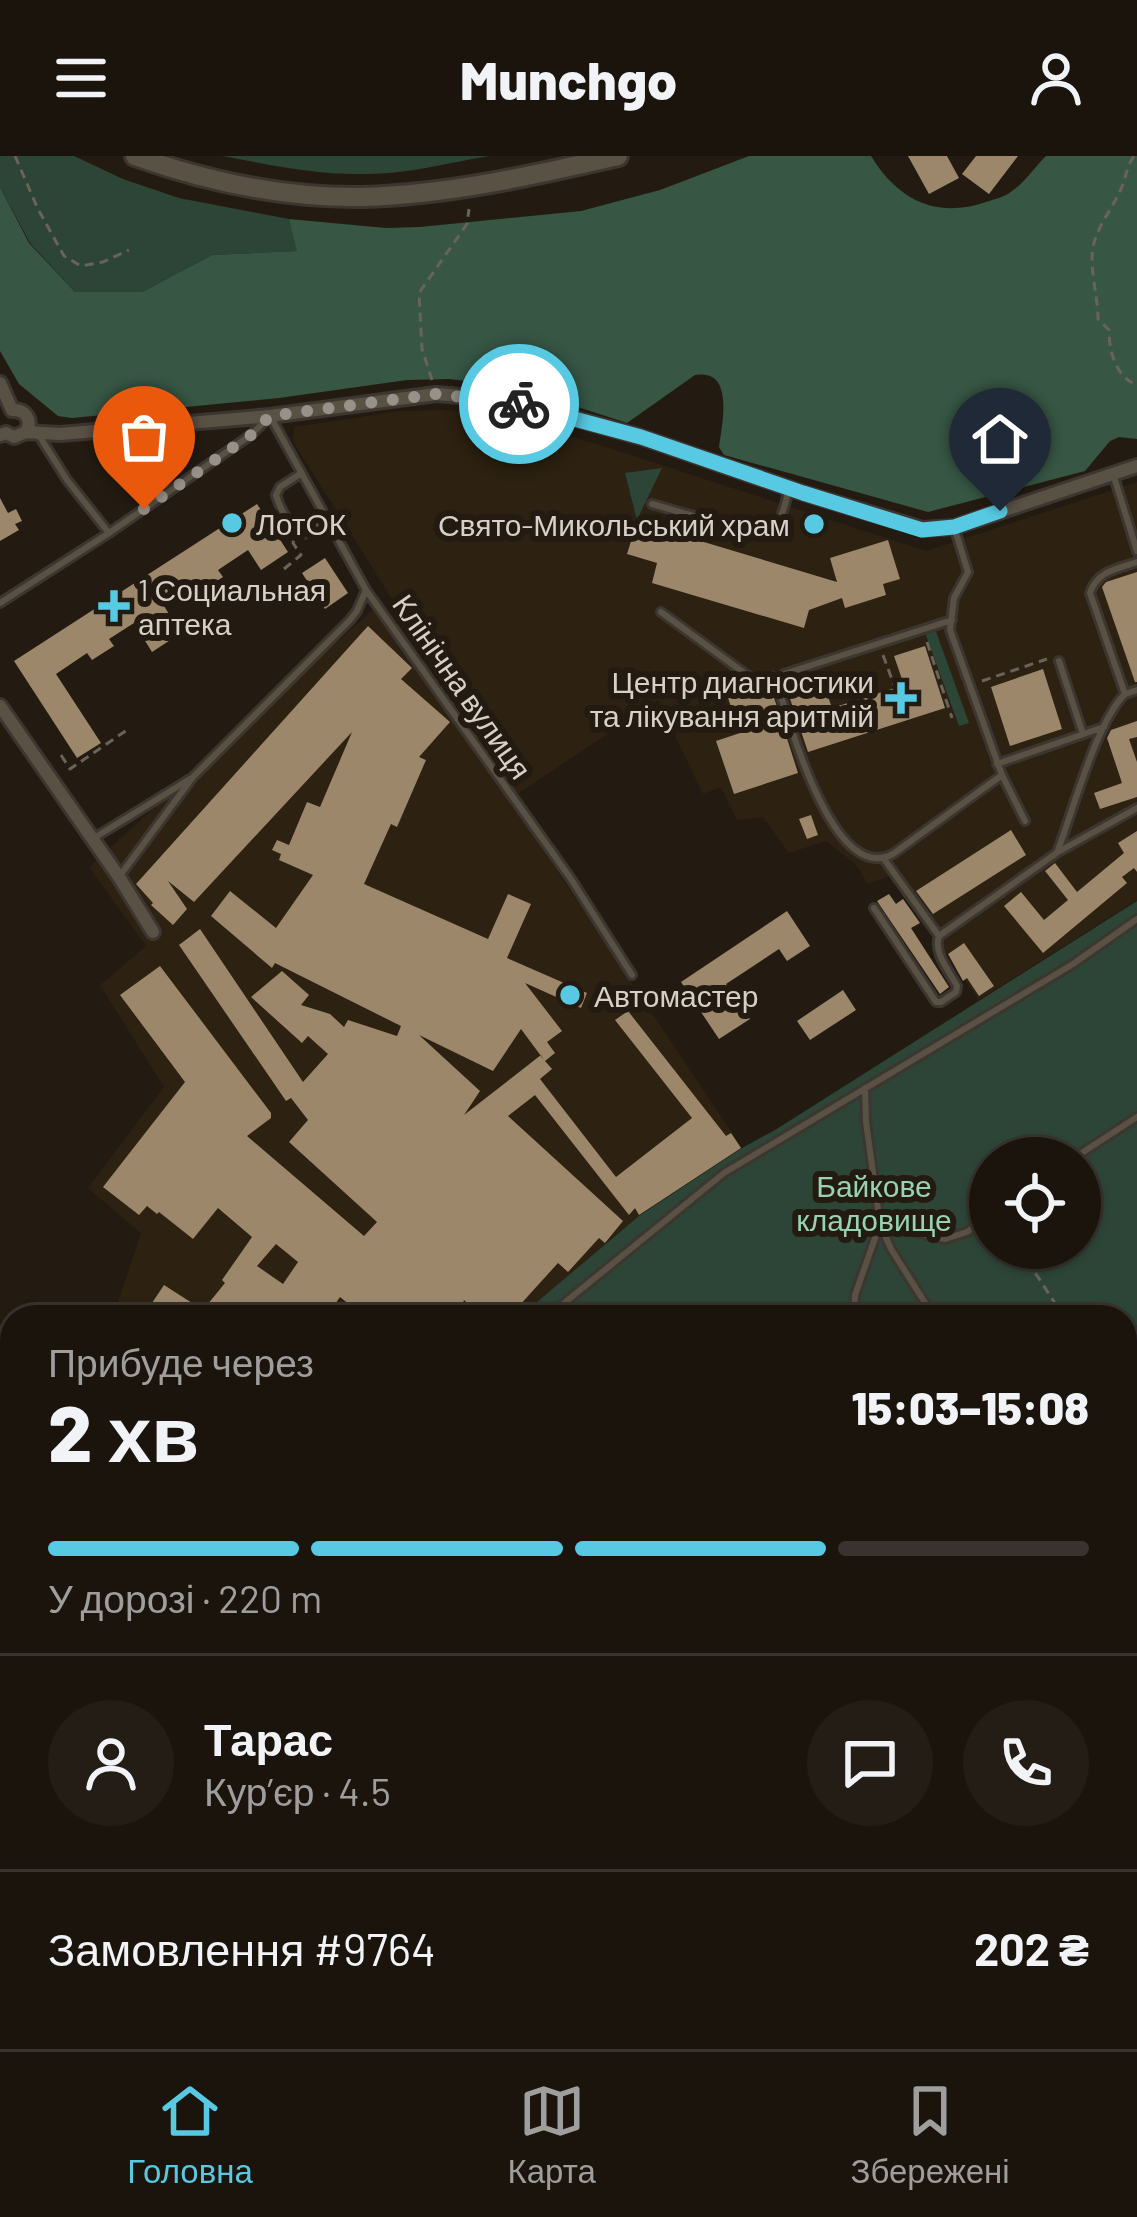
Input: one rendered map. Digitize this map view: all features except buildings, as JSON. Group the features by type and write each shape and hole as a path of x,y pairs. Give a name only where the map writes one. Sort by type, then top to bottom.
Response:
{"main road":[{"path":"135,156 248,187 361,197 461,187 618,156"}],"street":[{"path":"0,383 12,410"},
{"path":"12,410 2,420 3,434 14,437 270,416 436,394 508,400 641,437 922,530 954,527 1137,466"},
{"path":"12,410 27,416 32,433"},
{"path":"0,706 153,932"}],"lane":[{"name":"Клінічна вулиця","path":"270,416 366,590 571,879 632,975"},
{"path":"0,603 251,435 270,416"},
{"path":"32,433 109,533"},
{"path":"301,473 280,487 278,504 304,535 328,521"},
{"path":"1113,474 1137,551"},
{"path":"652,504 764,534 779,524 790,488"},
{"path":"954,527 968,572 954,598 950,630 1002,775 1025,821"},
{"path":"1125,694 1090,593 1101,575 1137,562"},
{"path":"119,877 193,777 350,620 366,590"},
{"path":"661,612 751,678 775,677 808,774 836,830 861,855 884,859 1002,775"},
{"path":"784,674 952,620"},
{"path":"1059,661 1083,734"},
{"path":"1058,852 1104,727 1119,700 1137,690"},
{"path":"998,764 1104,727"},
{"path":"92,839 193,777"},
{"path":"874,908 936,1002 941,1002 957,986 938,950 939,936 1058,852 1137,808"},
{"path":"884,859 939,936"},
{"path":"562,1305 724,1173 1073,964 1137,920"},
{"path":"865,1088 880,1224 926,1305"},
{"path":"1101,1140 1137,1117"},
{"path":"880,1224 945,1239 969,1231"},
{"path":"855,1305 880,1224"}],"path":[{"path":"15,156 64,256 81,266 129,250"},
{"path":"1134,156 1094,242 1093,257 1098,319 1109,330 1119,373 1137,385"},
{"path":"436,394 422,349 419,293 466,224 469,209"},
{"path":"284,569 301,555 293,543 295,529"},
{"path":"922,629 952,718"},
{"path":"882,651 893,685"},
{"path":"968,686 1054,657 1059,661"},
{"path":"61,755 70,769 128,730"},
{"path":"1033,1269 1056,1305"}],"shaded area":[{"path":"400,411 495,415 597,444 926,551 1137,482 1137,900 979,1000 892,875 868,884 855,864 826,841 789,853 763,817 737,820 721,787 703,794 658,700 516,795 293,442 294,427"},
{"path":"379,604 742,1148 639,1216 533,1305 117,1305 141,1233 88,1188 164,1087 100,985 146,946 89,867"}],"green space":[{"path":"0,156 74,156 179,198 289,219 298,251 212,255 142,292 75,292 30,243 0,187"},
{"path":"223,156 489,156 366,174 312,171"},
{"path":"749,156 871,156 906,194 935,207 951,208 1006,195 1046,156 1137,156 1137,439 1110,441 1085,471 928,512 724,455 719,447 721,389 708,375 695,375 627,423 516,387 449,379 72,418 58,416 19,384 0,351 0,187 29,243 75,292 142,292 212,255 297,251 289,219 386,228 581,211 660,190"},
{"path":"662,468 637,520 625,473"},
{"path":"934,626 969,723 959,726 924,630"},
{"name":"Байкове кладовище","path":"1137,901 1137,1305 533,1305 639,1216"}],"way so far":[{"path":"144,509 251,435 270,416 436,394 519,404"}],"place":[{"name":"ЛотОК","path":"232,523"},
{"name":"Свято-Микольський храм","path":"814,524"},
{"name":"1 Социальная аптека","path":"114,606"},
{"name":"Центр диагностики та лікування аритмій","path":"901,698"},
{"name":"Автомастер","path":"570,995"}],"route":[{"path":"519,404 641,437 922,530 954,527 1000,511"}]}
